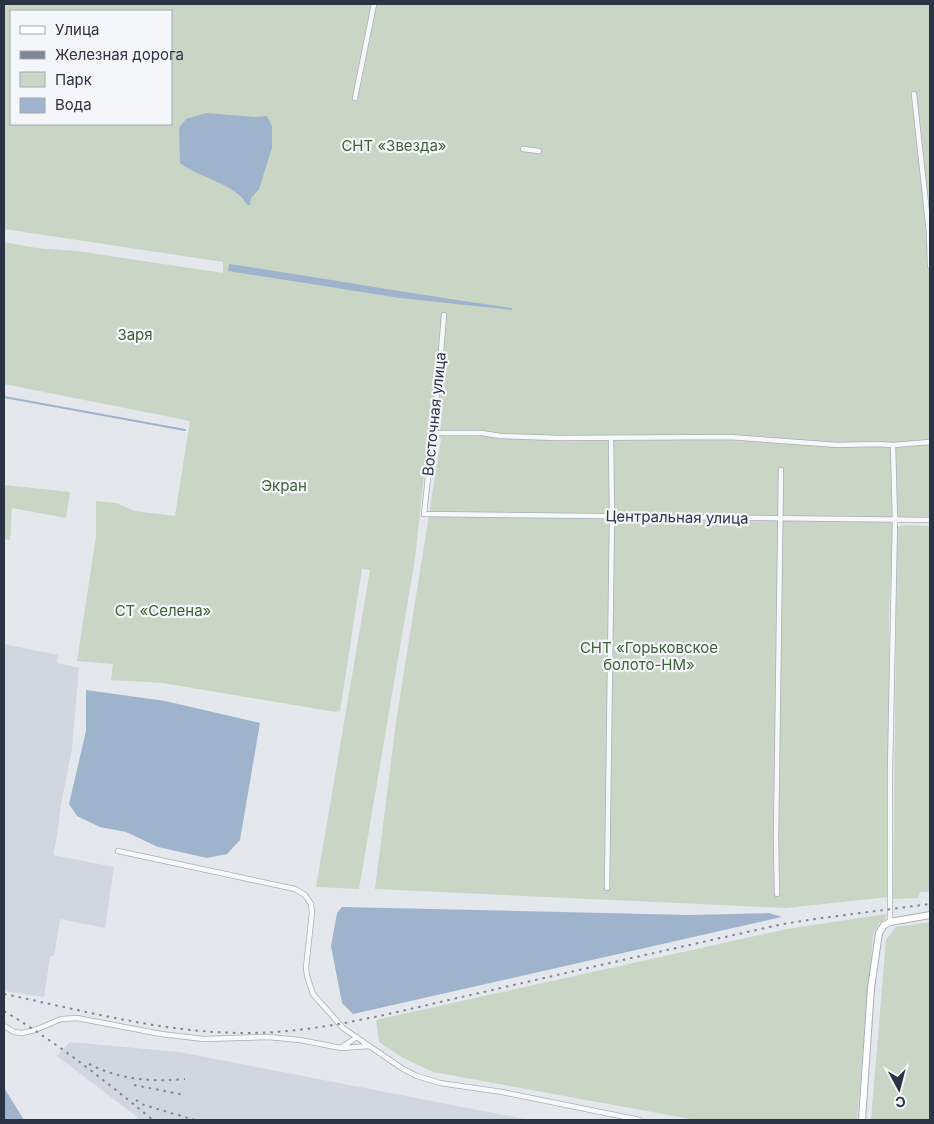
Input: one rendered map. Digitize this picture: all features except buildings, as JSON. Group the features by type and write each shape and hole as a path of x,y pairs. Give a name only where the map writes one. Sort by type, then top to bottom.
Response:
{"street":[{"path":"355,98 374,4"},
{"path":"914,94 929,232 930,266"},
{"path":"523,150 539,151"},
{"name":"Восточная улица","path":"424,514 444,315"},
{"path":"432,433 611,438 729,437 838,445 892,445 930,442"},
{"path":"607,888 612,516 611,438"},
{"path":"890,922 890,771 894,520 892,445"},
{"path":"777,894 780,470"},
{"name":"Центральная улица","path":"424,514 930,520"},
{"path":"118,851 295,889 305,895 311,904 312,913 306,967 313,994 343,1028 417,1076 640,1120"},
{"path":"862,1120 871,988 879,933 884,925 890,922 930,915"},
{"path":"4,1026 14,1032 22,1033 35,1030 61,1019 77,1018 161,1034 204,1039 268,1037 300,1040 341,1048 370,1046"},
{"path":"341,1048 357,1037"}],"shaded area":[{"path":"4,644 58,655 57,663 79,668 72,749 53,855 114,867 105,928 60,919 54,955 50,957 44,997 4,991"},
{"path":"70,1042 179,1052 530,1120 141,1120 57,1056"}],"green space":[{"name":"СНТ «Горьковское болото-НМ»","path":"4,4 930,4 930,519 894,518 889,612 889,897 786,908 375,889 396,722 441,439 428,438 415,559 359,889 316,887 370,570 362,569 340,711 335,712 163,683 111,680 113,664 77,661 96,536 96,501 116,503 135,511 175,516 190,421 4,384 4,242 223,273 223,262 4,229"},
{"path":"4,485 70,492 66,518 12,508 10,540 4,539"},
{"path":"903,525 930,526 930,892 920,892 918,898 893,899 897,532 898,527"},
{"path":"886,914 885,920 879,923 873,936 857,1120 696,1120 433,1072 403,1058 379,1042 376,1020 787,929"},
{"path":"930,922 930,1120 871,1120 886,940 896,927"}],"water":[{"path":"206,113 254,117 267,116 272,126 272,148 259,189 251,198 250,205 247,205 242,198 226,186 180,163 179,128 186,119"},
{"path":"229,264 512,308 512,310 400,298 228,271"},
{"path":"86,690 165,701 260,723 240,840 227,854 207,858 158,847 126,832 100,827 77,816 69,804 86,731"},
{"path":"342,907 689,915 769,913 782,917 353,1014 342,1003 331,946 337,913"},
{"path":"4,1086 6,1091 24,1120 4,1120"}],"waterway":[{"path":"4,397 185,430"}],"railway":[{"path":"4,994 121,1019 180,1029 240,1033 300,1030 388,1014 783,924 930,904"},
{"path":"4,1011 62,1049 153,1120"},
{"path":"89,1064 113,1074 136,1079 185,1079"},
{"path":"134,1085 185,1095"},
{"path":"136,1100 144,1105 195,1120"}],"park label":[{"name":"СНТ «Звезда»","path":"394,145"},
{"name":"Заря","path":"135,334"},
{"name":"Экран","path":"284,485"},
{"name":"СТ «Селена»","path":"163,610"}]}
